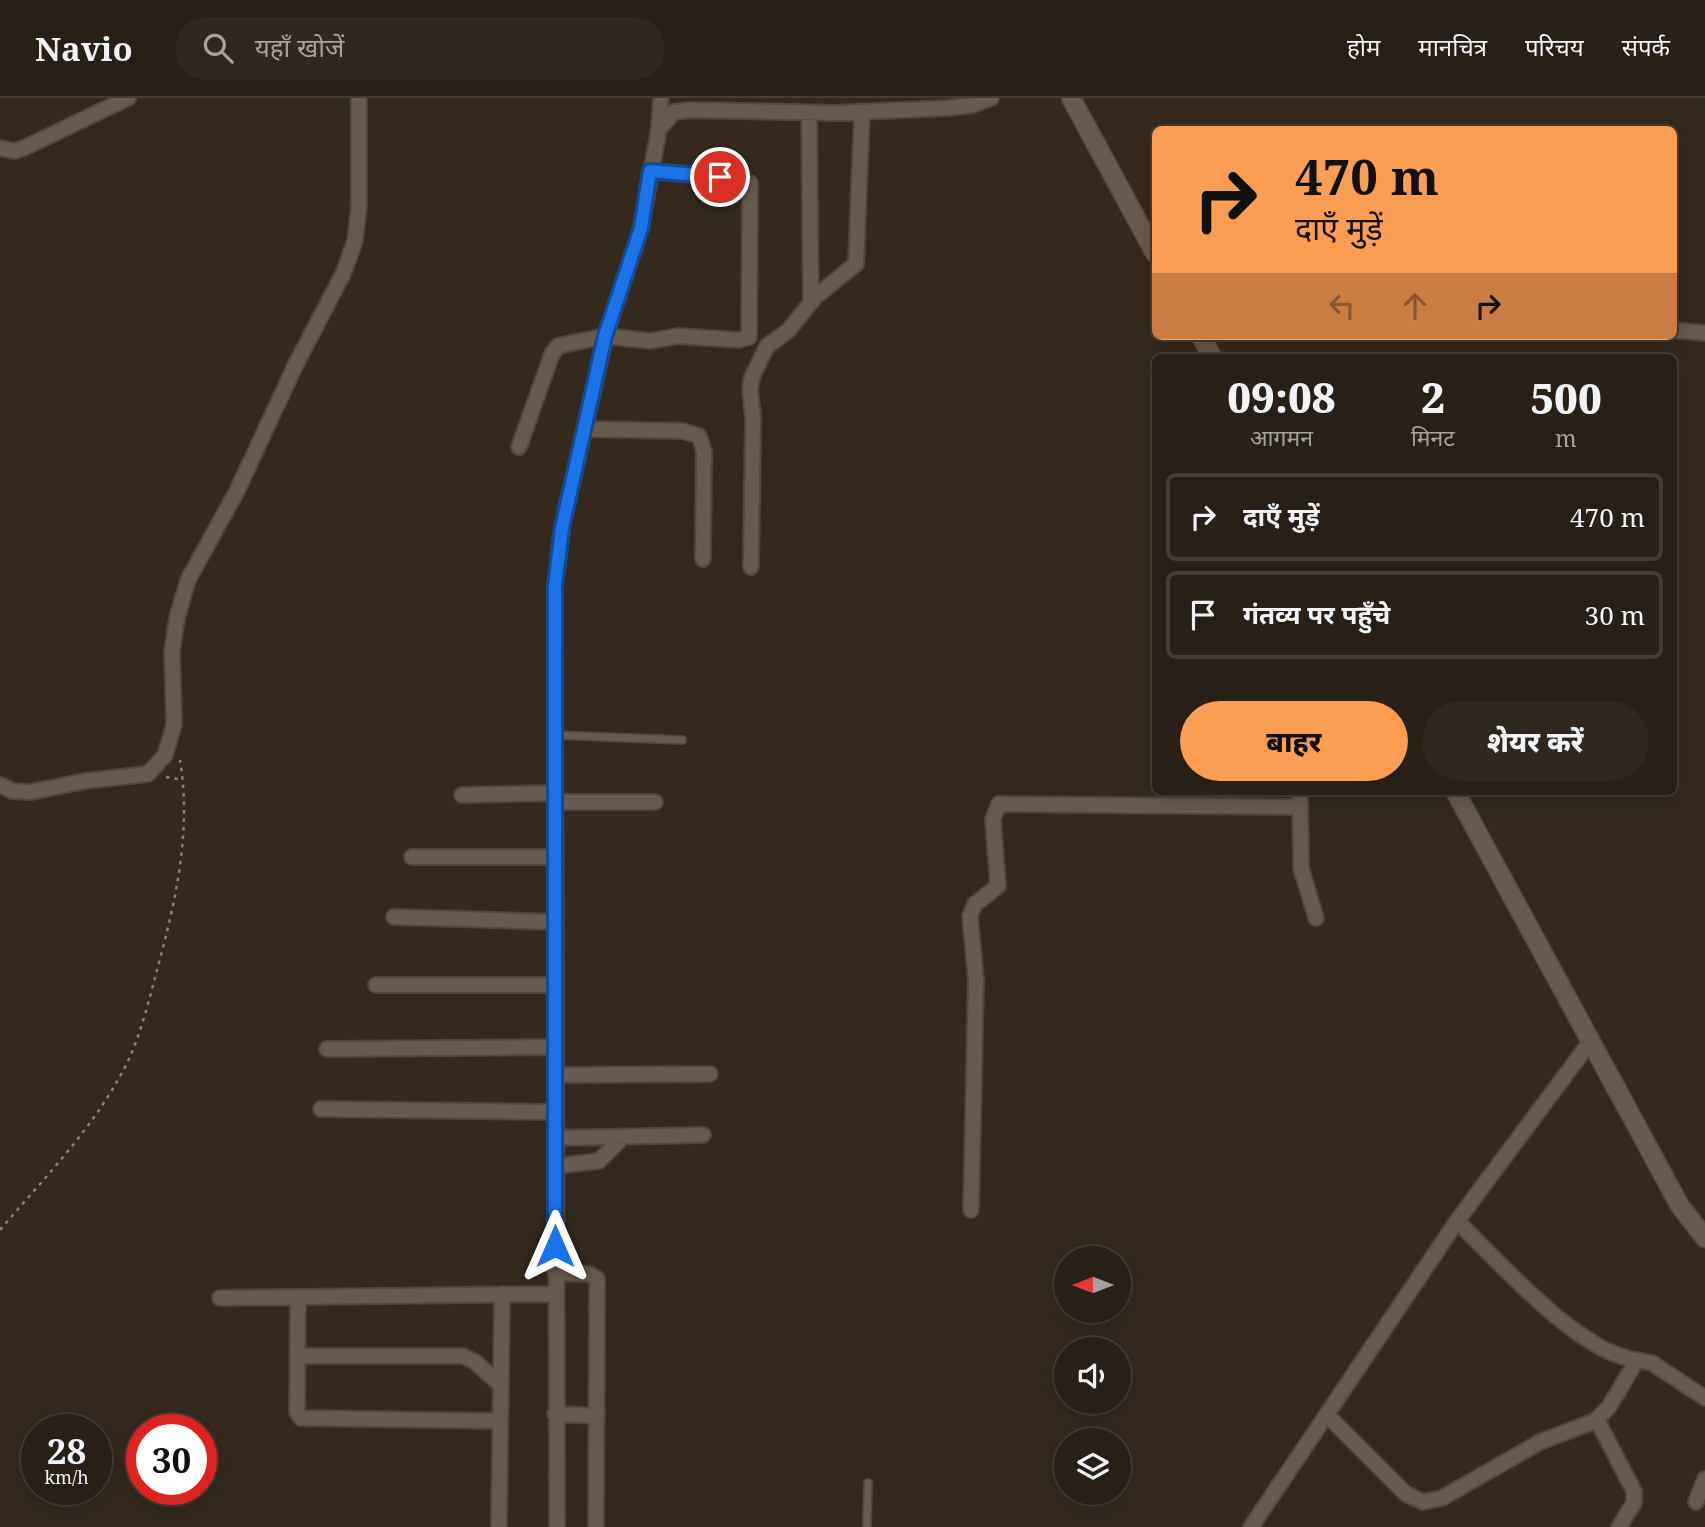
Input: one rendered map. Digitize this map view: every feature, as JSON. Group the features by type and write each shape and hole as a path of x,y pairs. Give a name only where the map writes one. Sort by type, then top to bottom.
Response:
{"street":[{"path":"0,148 14,151 24,148 128,98"},
{"path":"0,785 12,791 31,792 85,781 148,774 165,755 174,725 172,651 177,618 188,580 237,491 296,364 343,274 355,241 359,205 359,98"},
{"path":"556,1527 556,797 553,735 558,557 605,336 641,228 659,129 661,98"},
{"path":"659,129 674,112 690,110 862,112 972,105 991,98"},
{"path":"1071,98 1152,247"},
{"path":"751,566 753,417 750,383 767,346 788,331 811,302 856,264 862,112"},
{"path":"809,113 811,302"},
{"path":"519,447 554,349 564,343 605,336 650,341 684,336 739,341 749,337 750,183 743,179 650,171"},
{"path":"1677,330 1705,332"},
{"path":"585,429 683,431 699,436 704,451 703,559"},
{"path":"462,795 655,802"},
{"path":"1300,795 1301,868 1316,918"},
{"path":"1457,795 1680,1206 1705,1238"},
{"path":"971,1210 976,981 970,916 975,904 998,886 993,819 999,804 1300,807"},
{"path":"412,857 556,857"},
{"path":"394,917 556,922"},
{"path":"376,985 556,985"},
{"path":"1251,1527 1329,1417 1355,1372 1457,1221 1590,1042"},
{"path":"327,1049 556,1047"},
{"path":"555,1075 710,1074"},
{"path":"321,1109 555,1112"},
{"path":"555,1138 703,1135"},
{"path":"555,1166 599,1161 623,1137"},
{"path":"1457,1221 1580,1334 1612,1355 1652,1363 1705,1398"},
{"path":"555,1273 589,1274 597,1279 596,1527"},
{"path":"499,1527 502,1294"},
{"path":"220,1298 555,1294"},
{"path":"298,1297 297,1412 301,1418 500,1421"},
{"path":"298,1356 463,1356 475,1362 500,1385"},
{"path":"1329,1417 1406,1494 1423,1502 1442,1498 1531,1447 1597,1419 1609,1407 1637,1360"},
{"path":"555,1414 597,1416"},
{"path":"1597,1419 1634,1491 1634,1503 1619,1527"},
{"path":"1696,1502 1705,1479"}],"lane":[{"path":"553,735 682,740"},
{"path":"867,1527 868,1483"}],"path":[{"path":"0,1230 66,1156 126,1064 148,1005 173,911 186,812 179,756"}],"route":[{"path":"555,1246 556,802 553,735 555,586 559,546 606,334 641,228 650,171 720,177"}]}
